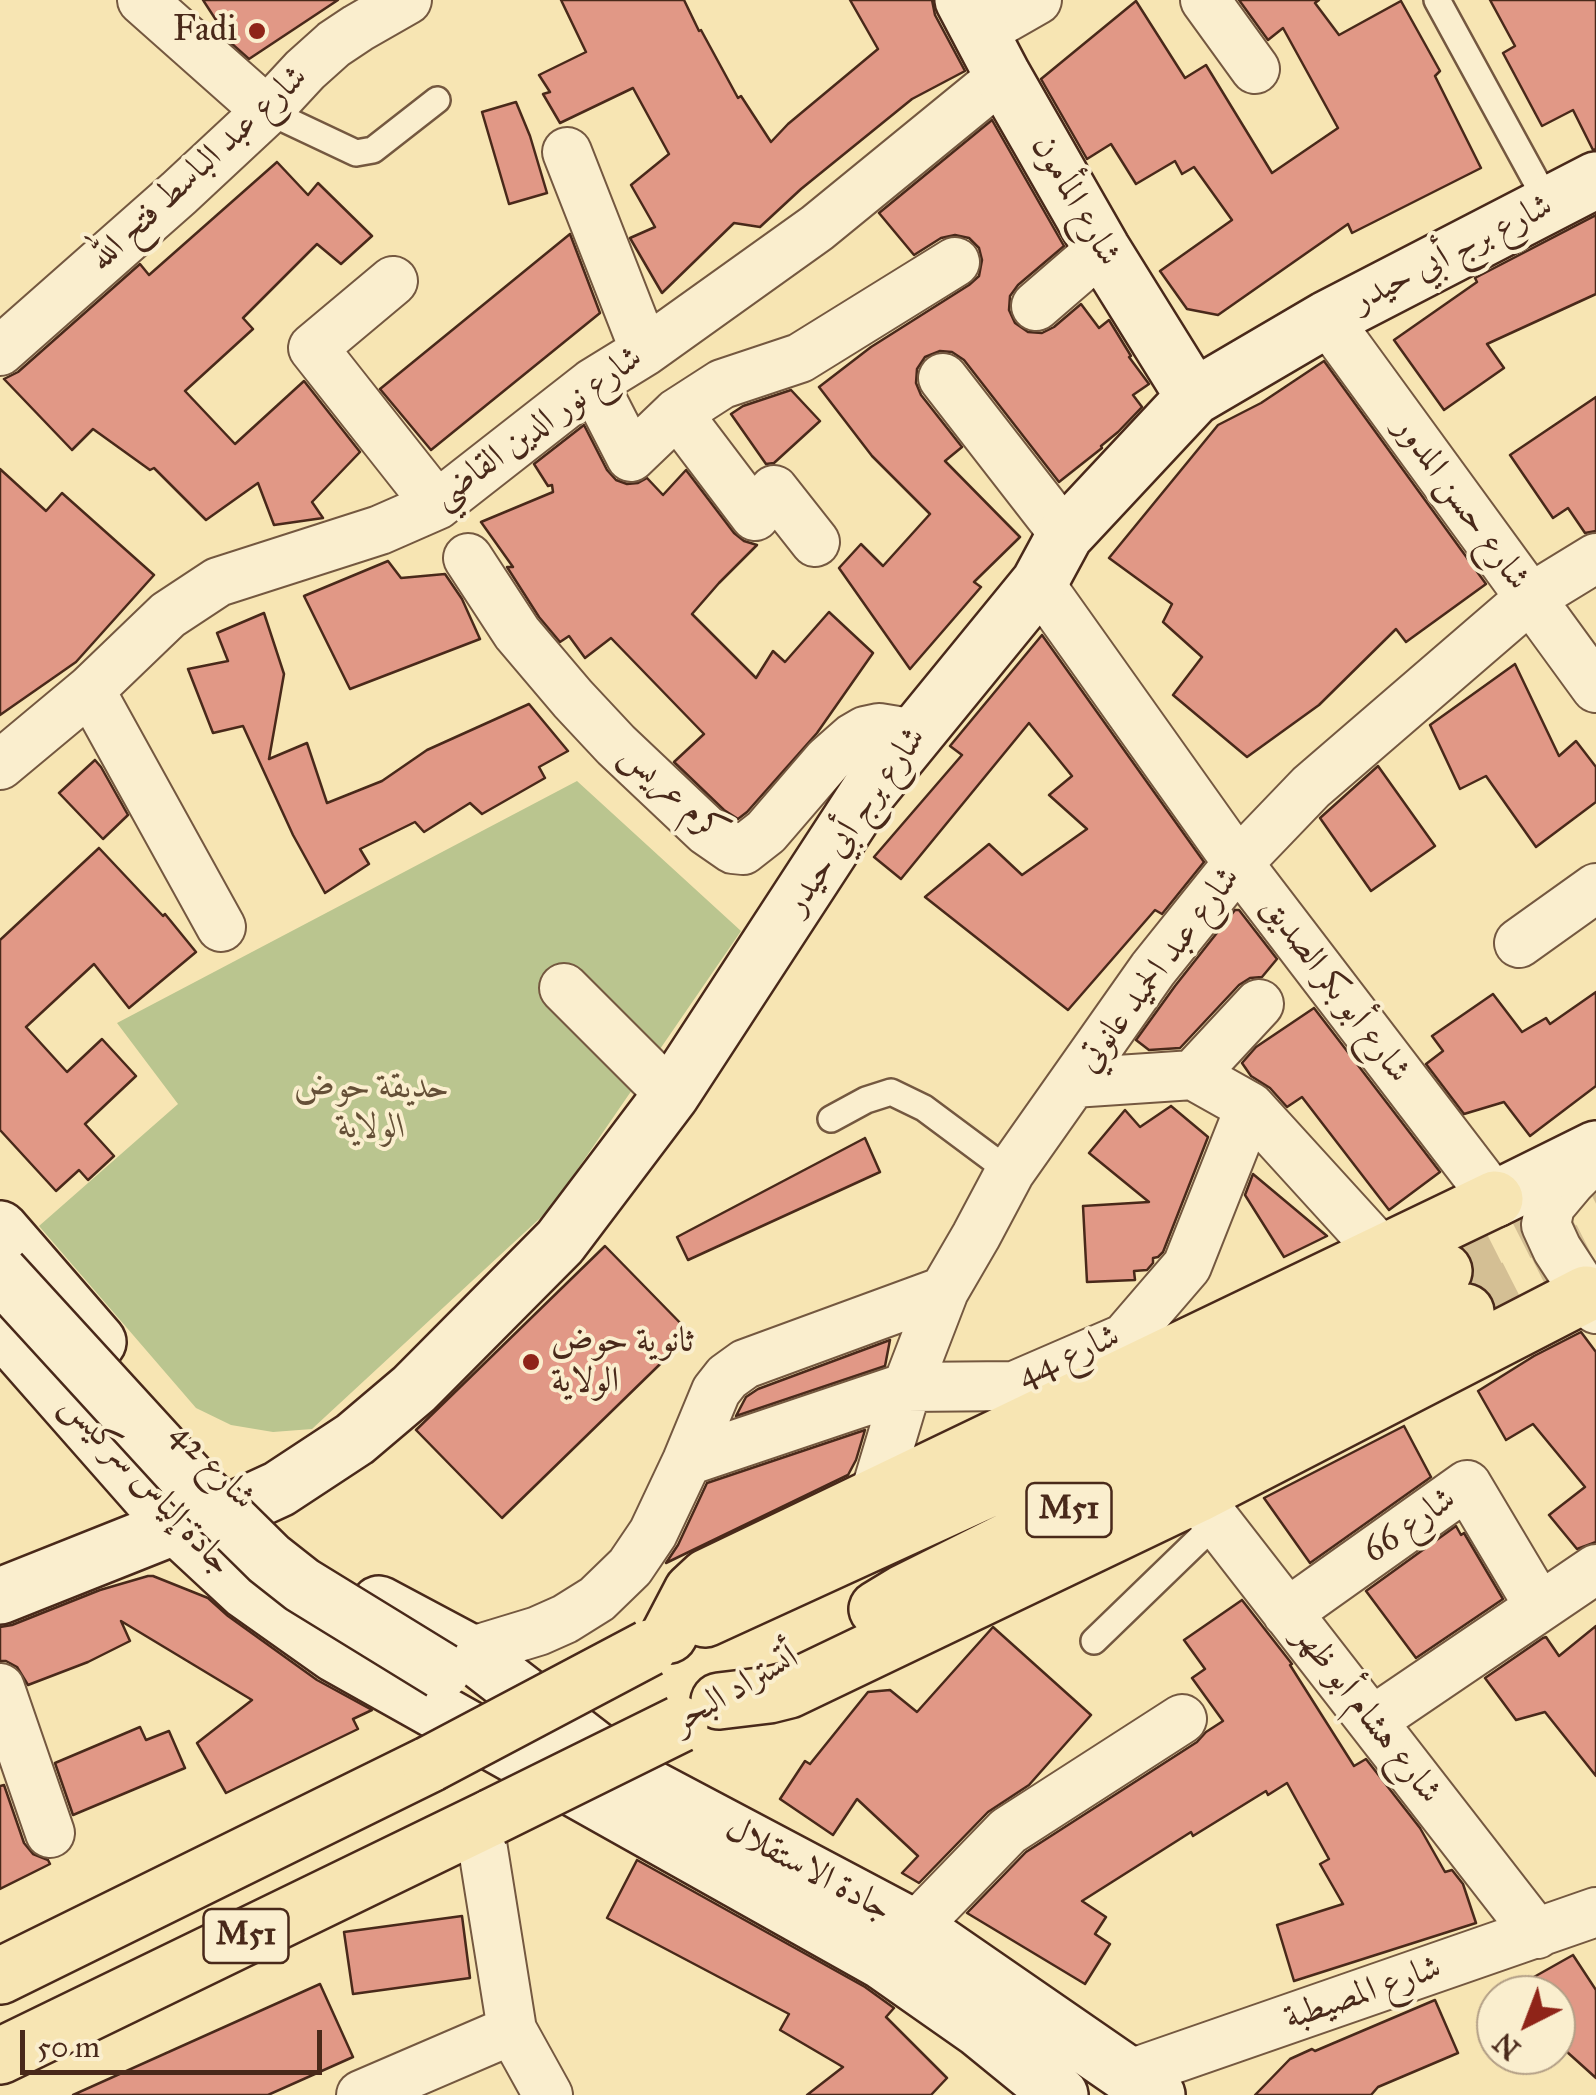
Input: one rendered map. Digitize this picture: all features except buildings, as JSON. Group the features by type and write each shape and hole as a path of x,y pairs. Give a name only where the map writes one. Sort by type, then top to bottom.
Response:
{"highway":[{"path":"659,1642 692,1591 707,1577 1496,1199"},
{"path":"700,1712 789,1690 1207,1508 1585,1287"},
{"name":"أتستراد البحر","path":"0,1976 430,1764 659,1642 1148,1416 1455,1291 905,1592 700,1712 0,2056"}],"main road":[{"name":"شارع المأمون","path":"982,36 1102,249 1194,398"},
{"name":"شارع برج أبي حيدر","path":"0,1596 280,1489 355,1439 414,1389 560,1242 671,1095 869,792 1039,583 1065,535 1194,398 1327,319 1596,180"},
{"path":"1496,1199 1596,1153"},
{"name":"شارع 42","path":"0,1229 209,1471 288,1542 392,1613 439,1672"},
{"name":"جادة إلياس سركيس","path":"0,1274 193,1484 269,1559 302,1585 439,1672"},
{"name":"جادة إلياس سركيس","path":"0,1326 176,1526 246,1590 335,1654 439,1672"},
{"name":"جادة الاستقلال","path":"439,1672 583,1765 1143,2085"},
{"name":"جادة الاستقلال","path":"583,1765 899,1944 980,2029 1060,2095"}],"street":[{"path":"142,0 267,111"},
{"name":"شارع عبد الباسط فتح الله","path":"0,350 123,244 334,44 407,0"},
{"name":"شارع نور الدين القاضي","path":"0,765 90,690 168,615 218,582 380,530 437,505 594,384 817,228 982,36 1038,0"},
{"path":"1205,0 1255,69"},
{"path":"567,152 645,350"},
{"path":"1036,306 1102,249"},
{"path":"594,384 631,457 678,413 722,384 800,358 955,262"},
{"path":"392,281 313,348 437,505"},
{"name":"شارع حسن المدور","path":"1327,319 1596,688"},
{"path":"943,378 1065,535"},
{"path":"678,413 754,516 774,490 815,542"},
{"name":"كرم عريس","path":"468,558 518,634 573,700 708,832 733,849 743,850 766,832 828,760 865,730 879,728 916,734"},
{"name":"شارع عبد الحميد عانوتي","path":"874,1496 906,1387 944,1290 1010,1172 1153,968 1238,862 1311,787 1529,599 1596,558"},
{"name":"شارع أبو بكر الصديق","path":"1039,583 1238,862 1496,1199"},
{"path":"90,690 222,927"},
{"path":"1519,943 1596,888"},
{"path":"564,988 671,1095"},
{"path":"1192,1075 1259,1004"},
{"path":"1073,1083 1192,1075 1250,1107 1383,1254"},
{"name":"شارع 44","path":"687,1461 906,1387 1014,1386 1125,1338 1188,1266 1250,1107"},
{"path":"1585,1287 1546,1225 1550,1206 1596,1153"},
{"path":"439,1672 565,1619 597,1599 630,1568 687,1461 716,1391 727,1377 745,1364 944,1290"},
{"name":"شارع 66","path":"1288,1613 1467,1485 1539,1606"},
{"name":"شارع هشام أبو ظهر","path":"1207,1508 1538,1934"},
{"path":"1372,1721 1596,1569"},
{"path":"0,1688 50,1833"},
{"path":"899,1944 1008,1831 1182,1719"},
{"path":"486,1820 512,2030 548,2095"},
{"name":"شارع المصيطبة","path":"1143,2085 1596,1912"},
{"path":"360,2095 512,2030"}],"lane":[{"path":"1437,0 1548,205"},
{"path":"267,111 356,153 372,150 436,100"},
{"path":"831,1119 891,1092 924,1108 1010,1172"},
{"path":"1094,1641 1207,1508"}],"green space":[{"name":"حديقة حوض الولاية","path":"577,781 741,931 551,1208 312,1429 273,1432 231,1425 196,1408 39,1226 178,1104 117,1023"}],"tunnel":[{"path":"1444,1271 1596,1194"},
{"path":"1466,1312 1596,1246"}],"place":[{"name":"Fadi","path":"257,31"},
{"name":"ثانوية حوض الولاية","path":"531,1362"}]}
